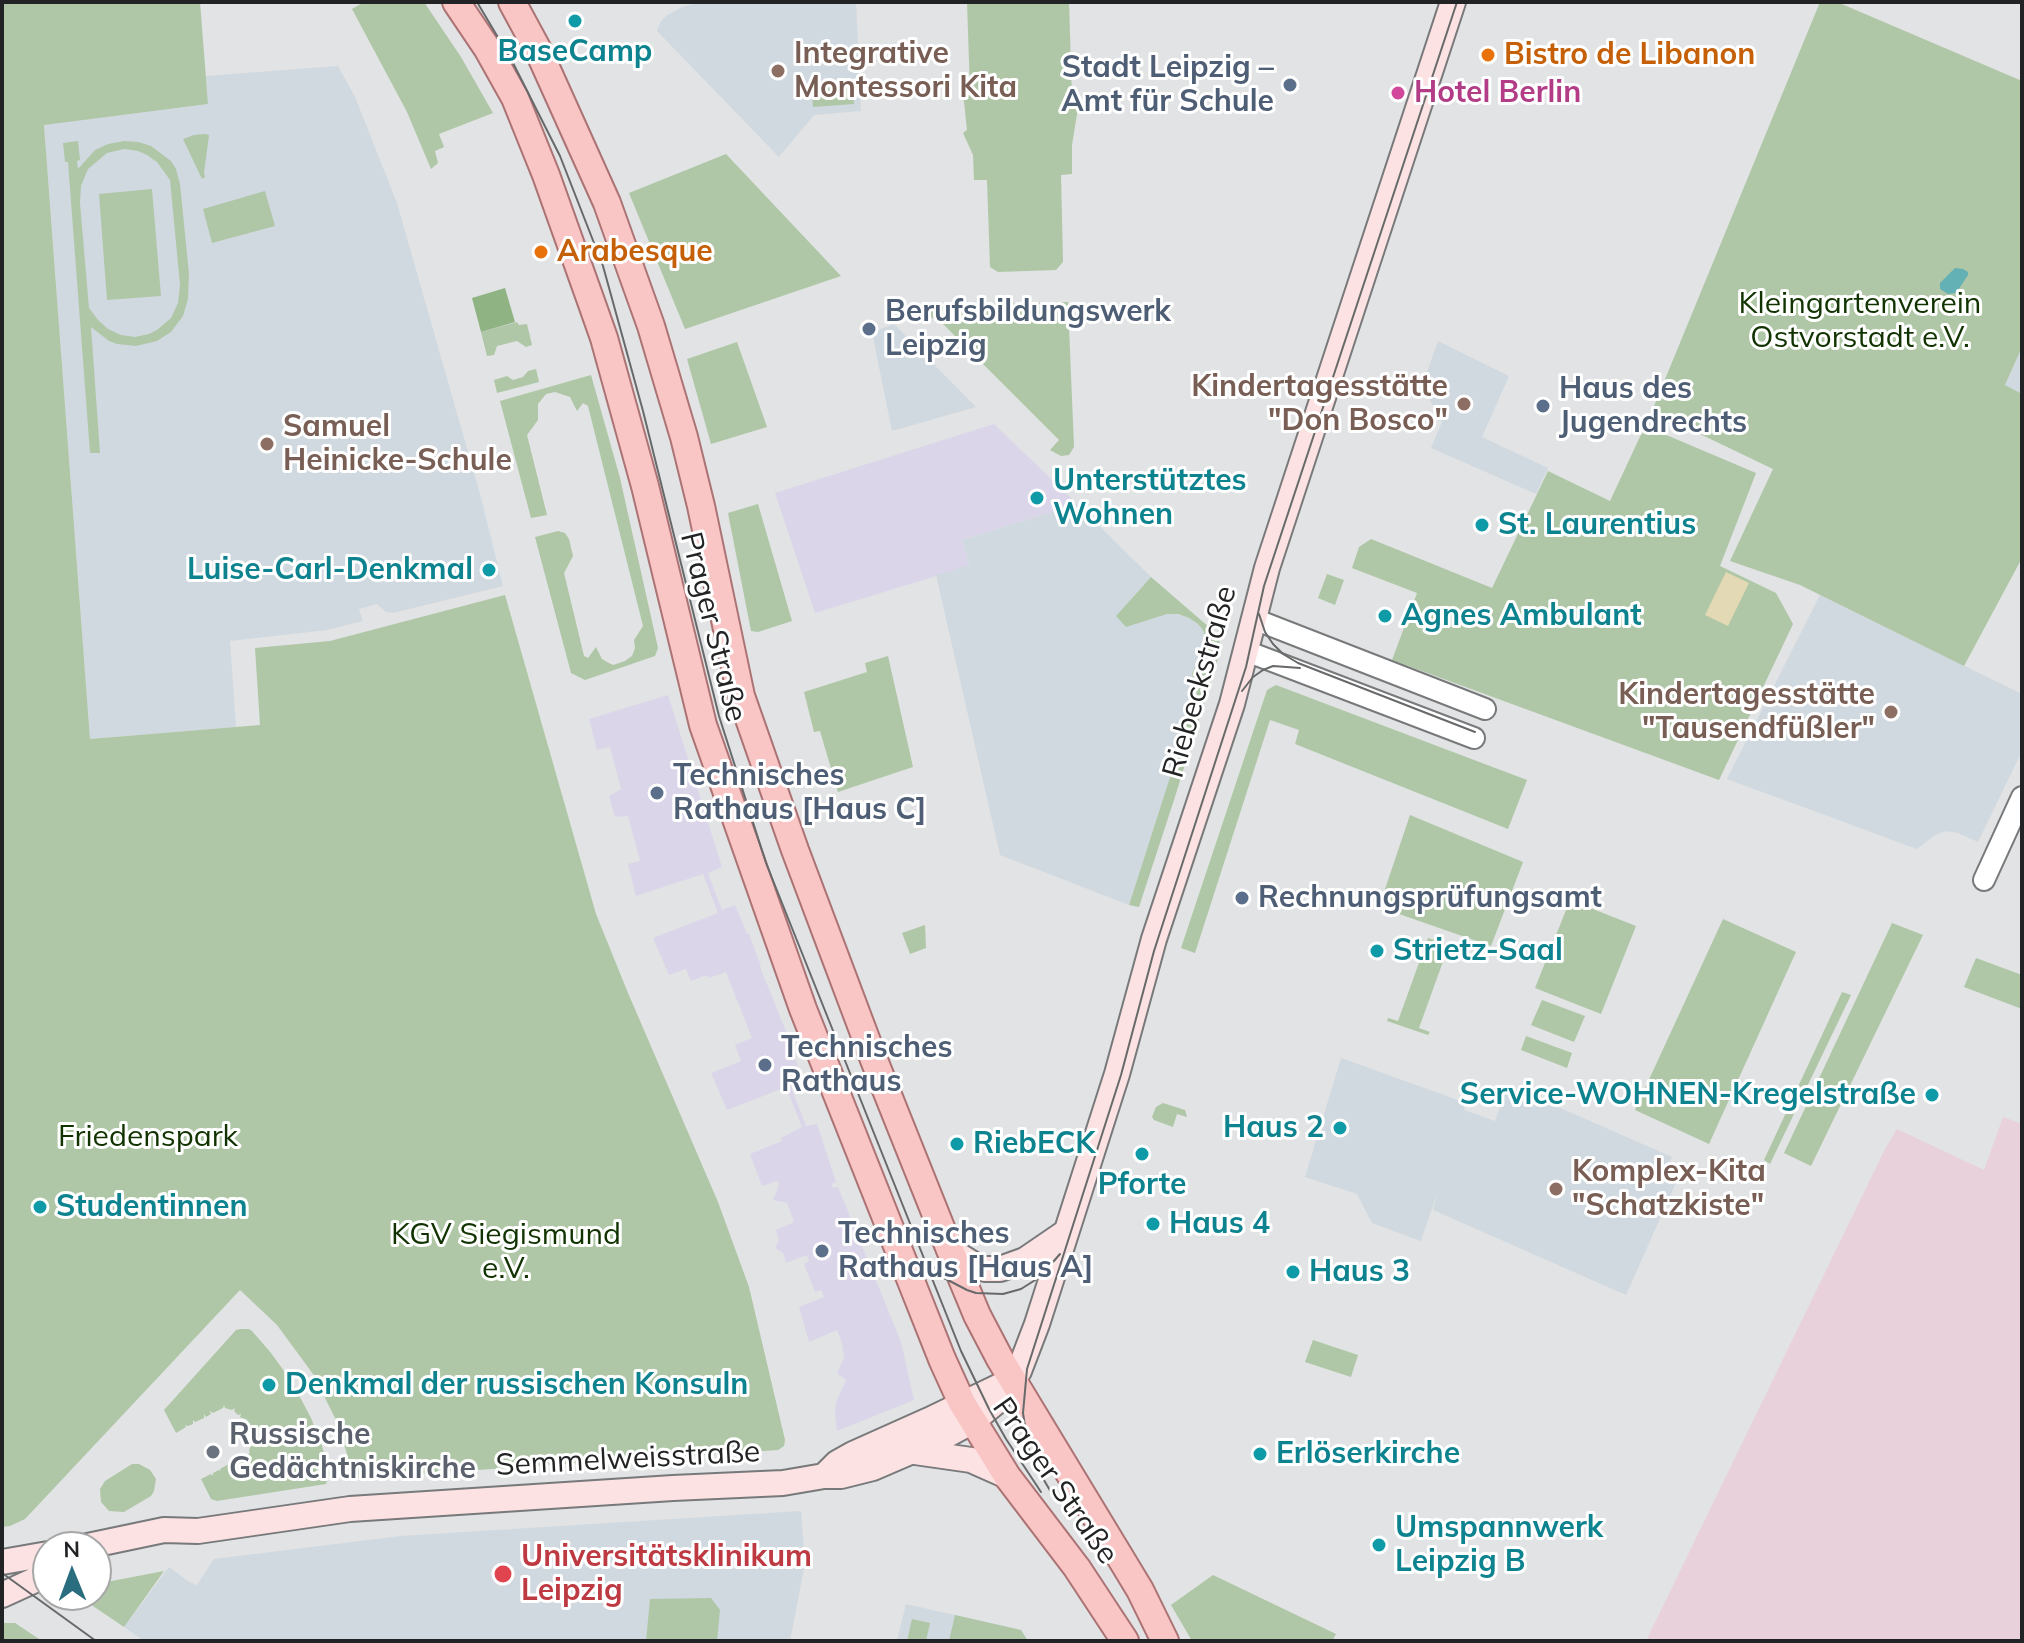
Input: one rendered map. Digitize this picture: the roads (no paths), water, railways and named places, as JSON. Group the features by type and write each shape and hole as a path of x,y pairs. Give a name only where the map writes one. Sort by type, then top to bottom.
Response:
{"main road":[{"name":"Prager Straße","path":"456,2 515,98 567,232 604,338 645,486 703,725 803,1009 942,1359 968,1412 1007,1476 1077,1568 1125,1641"},
{"name":"Prager Straße","path":"512,2 539,52 607,203 651,326 701,506 741,696 874,1060 977,1315 1012,1380 1140,1590 1165,1641"},
{"name":"Riebeckstraße","path":"1012,1380 1029,1349 1117,1074 1151,950 1232,704 1271,554 1453,2"},
{"path":"950,1250 976,1266 1000,1269 1025,1260 1066,1232"},
{"name":"Semmelweisstraße","path":"824,1476 837,1463 853,1454 929,1420 989,1409 1012,1380"},
{"name":"Semmelweisstraße","path":"112,1541 164,1530 198,1531 350,1509 783,1483 841,1476 859,1473 913,1452 968,1412"},
{"path":"913,1452 971,1460 1007,1476"},
{"name":"Semmelweisstraße","path":"112,1556 168,1544 198,1531"},
{"path":"2,1562 32,1557"},
{"path":"2,1595 32,1581"}],"street":[{"path":"1254,619 1485,709"},
{"path":"1246,651 1474,738"},
{"path":"1984,880 2022,797"}],"water":[{"path":"1955,268 1963,269 1968,275 1956,293 1948,294 1940,289 1940,283"}],"tram line":[{"path":"477,2 512,61 560,156 603,266 643,411 719,716 766,863 961,1351 1006,1439 1041,1492"},
{"path":"1055,1499 1028,1447 1023,1413 1027,1369 1121,1075 1154,951 1246,667 1264,586 1457,2"},
{"path":"1259,614 1273,644 1298,663 1475,732"},
{"path":"1242,691 1253,677 1273,666 1300,668"},
{"path":"929,1262 944,1278 967,1290 1003,1294 1021,1289 1040,1277 1060,1254"},
{"path":"2,1573 96,1641"}],"place":[{"name":"BaseCamp","path":"575,21"},
{"name":"Bistro de Libanon","path":"1488,55"},
{"name":"Integrative Montessori Kita","path":"778,71"},
{"name":"Stadt Leipzig – Amt für Schule","path":"1290,85"},
{"name":"Hotel Berlin","path":"1398,93"},
{"name":"Arabesque","path":"541,252"},
{"name":"Berufsbildungswerk Leipzig","path":"869,329"},
{"name":"Kindertagesstätte \"Don Bosco\"","path":"1464,404"},
{"name":"Haus des Jugendrechts","path":"1543,406"},
{"name":"Samuel Heinicke-Schule","path":"267,444"},
{"name":"Unterstütztes Wohnen","path":"1037,498"},
{"name":"St. Laurentius","path":"1482,525"},
{"name":"Luise-Carl-Denkmal","path":"489,570"},
{"name":"Agnes Ambulant","path":"1385,616"},
{"name":"Kindertagesstätte \"Tausendfüßler\"","path":"1891,712"},
{"name":"Technisches Rathaus [Haus C]","path":"657,793"},
{"name":"Rechnungsprüfungsamt","path":"1242,898"},
{"name":"Strietz-Saal","path":"1377,951"},
{"name":"Technisches Rathaus","path":"765,1065"},
{"name":"Service-WOHNEN-Kregelstraße","path":"1932,1095"},
{"name":"Haus 2","path":"1340,1128"},
{"name":"RiebECK","path":"957,1144"},
{"name":"Pforte","path":"1142,1154"},
{"name":"Komplex-Kita \"Schatzkiste\"","path":"1556,1189"},
{"name":"Studentinnen","path":"40,1207"},
{"name":"Haus 4","path":"1153,1224"},
{"name":"Technisches Rathaus [Haus A]","path":"822,1251"},
{"name":"Haus 3","path":"1293,1272"},
{"name":"Denkmal der russischen Konsuln","path":"269,1385"},
{"name":"Russische Gedächtniskirche","path":"213,1452"},
{"name":"Erlöserkirche","path":"1260,1454"},
{"name":"Umspannwerk Leipzig B","path":"1379,1545"},
{"name":"Universitätsklinikum Leipzig","path":"503,1574"}],"park label":[{"name":"Kleingartenverein Ostvorstadt e.V.","path":"1860,321"},
{"name":"Friedenspark","path":"148,1137"},
{"name":"KGV Siegismund e.V.","path":"506,1252"}]}
